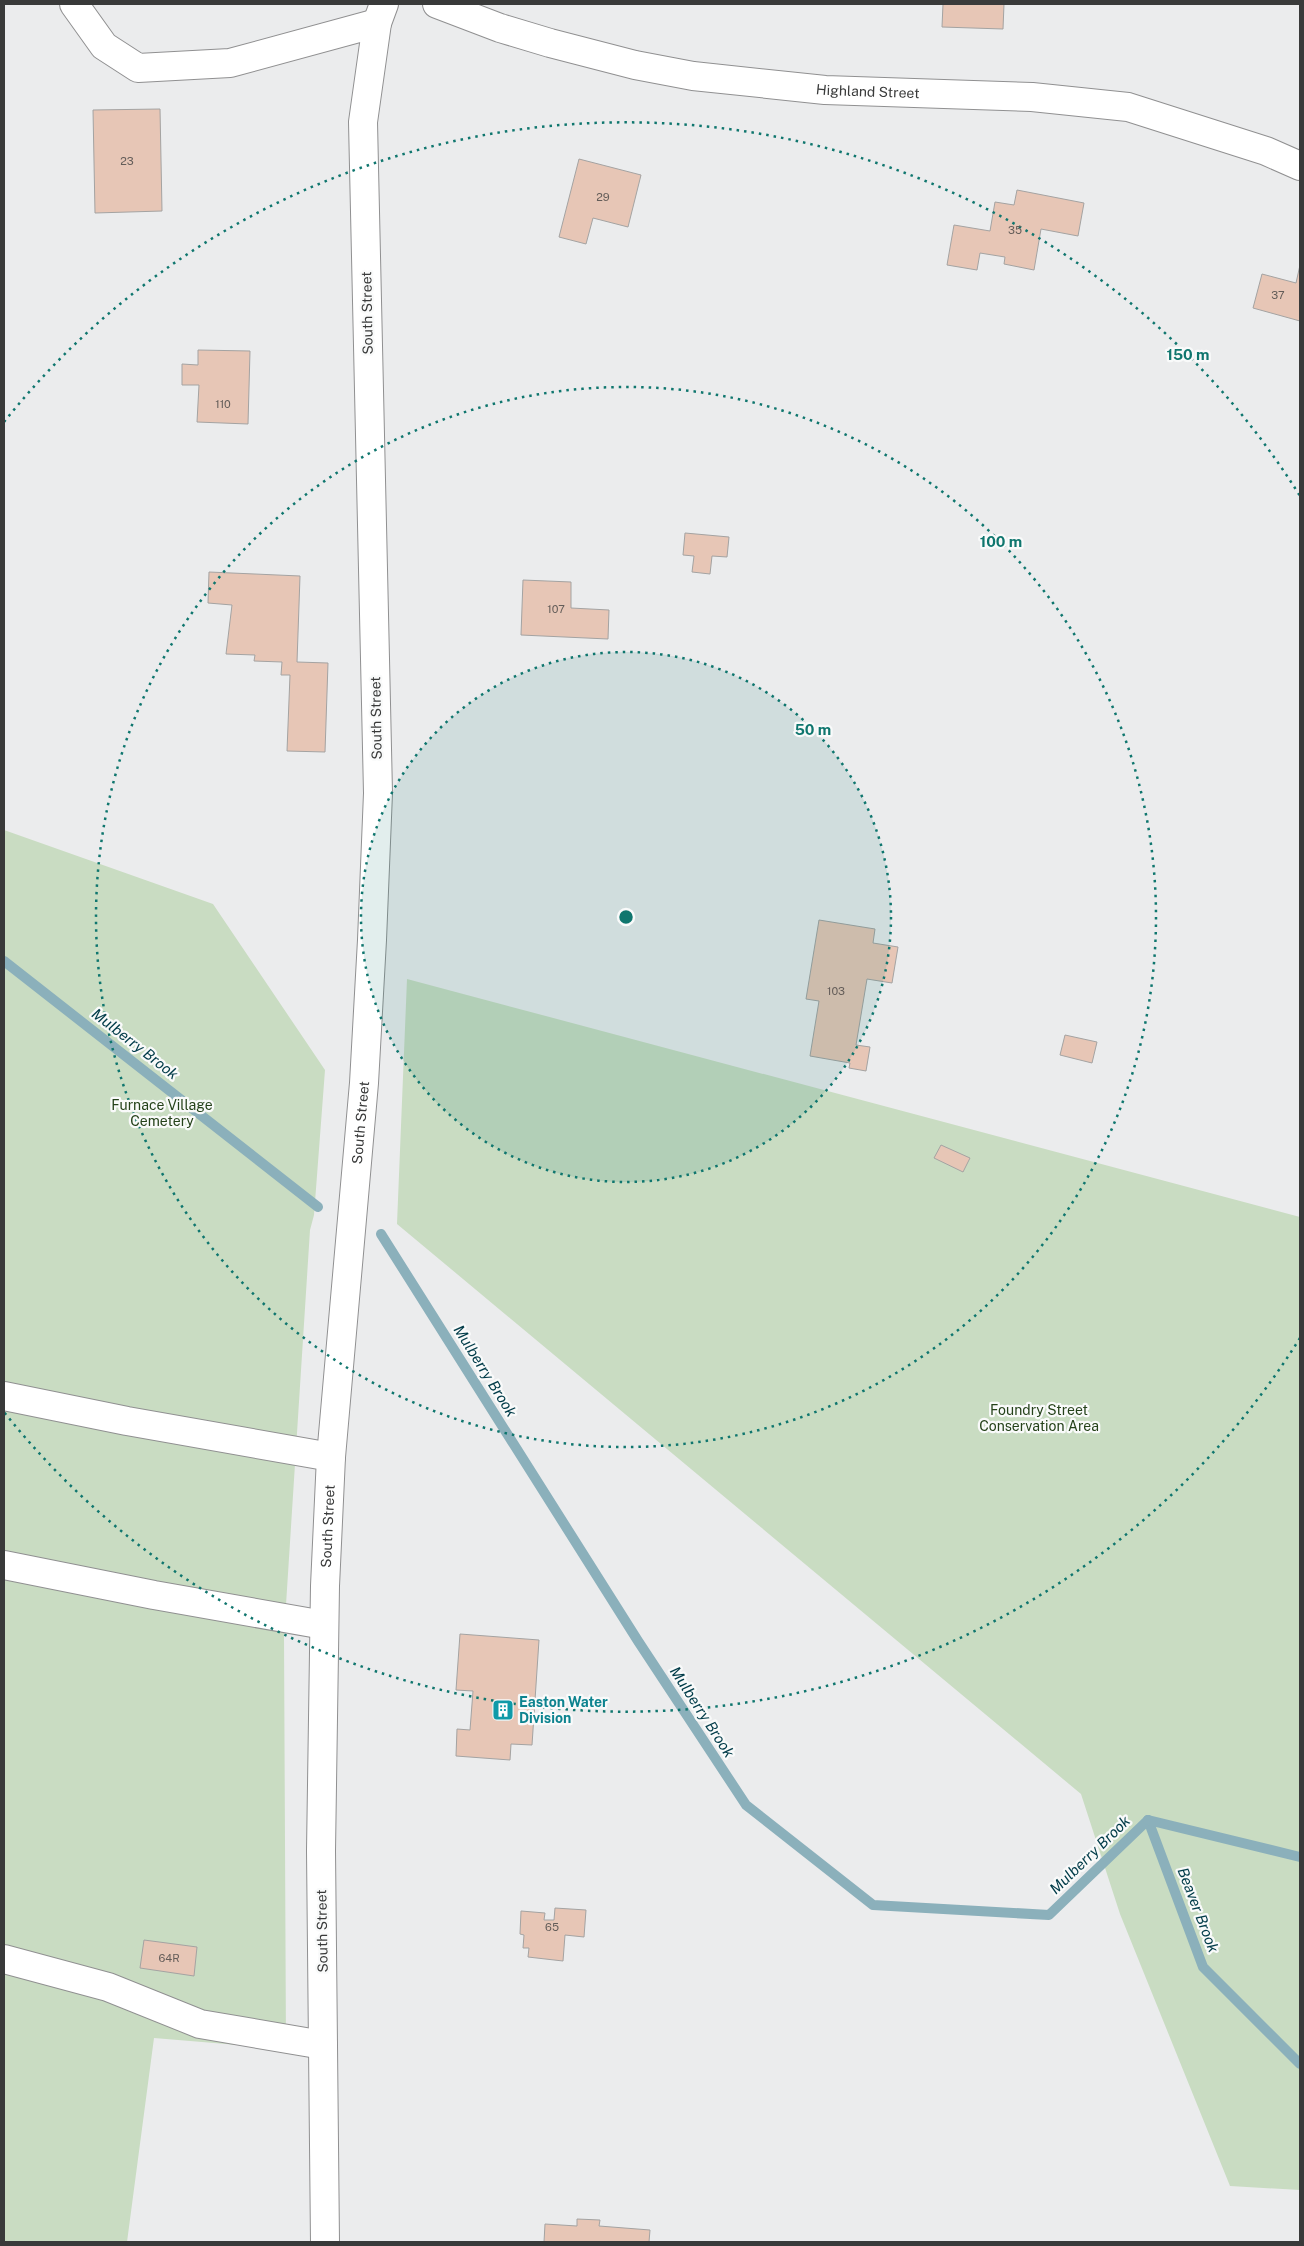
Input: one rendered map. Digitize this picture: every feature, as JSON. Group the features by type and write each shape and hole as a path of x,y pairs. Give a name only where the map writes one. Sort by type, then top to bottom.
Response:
{"street":[{"path":"74,4 104,46 138,68 230,63 381,13"},
{"name":"Highland Street","path":"437,4 500,28 550,43 635,65 693,76 826,90 1032,97 1128,107 1266,151 1300,166"},
{"name":"South Street","path":"325,2242 321,1851 324,1626 331,1457 364,1083 378,793 363,122 381,13"},
{"path":"4,1396 127,1421 331,1457"},
{"path":"4,1565 324,1626"},
{"path":"4,1959 108,1987 200,2024 323,2045"}],"green space":[{"name":"Furnace Village Cemetery","path":"4,830 213,904 325,1070 314,1215 310,1230 284,1636 286,2049 154,2038 127,2242 4,2242"},
{"name":"Foundry Street Conservation Area","path":"407,979 1300,1217 1300,2190 1230,2186 1120,1914 1081,1794 397,1224"}],"building":[{"path":"943,4 1004,4 1003,29 942,27"},
{"path":"160,109 162,211 95,213 93,110"},
{"path":"579,159 641,175 628,227 593,218 586,244 559,237"},
{"path":"1017,190 1084,203 1078,236 1041,229 1034,270 1004,264 1005,257 980,253 977,270 947,265 954,225 990,231 995,202 1014,205"},
{"path":"1300,265 1300,321 1253,308 1262,274 1296,283"},
{"path":"198,350 250,351 248,424 197,422 199,385 182,385 182,364 198,365"},
{"path":"685,533 729,537 727,557 712,556 710,574 692,572 694,556 683,555"},
{"path":"209,572 300,576 297,662 328,663 325,752 287,751 290,675 281,675 282,662 254,661 255,655 226,654 232,605 208,603"},
{"path":"523,580 571,582 571,608 609,610 608,639 521,635"},
{"path":"819,920 875,929 873,943 898,947 892,983 867,979 856,1045 870,1047 866,1071 849,1068 850,1063 810,1056 819,1001 806,999"},
{"path":"1065,1035 1097,1042 1092,1063 1060,1055"},
{"path":"941,1145 970,1158 963,1172 934,1158"},
{"name":"Easton Water Division","path":"460,1634 539,1640 532,1745 511,1744 510,1760 456,1756 457,1729 470,1730 473,1691 456,1690"},
{"path":"555,1908 586,1910 584,1937 565,1935 563,1961 528,1957 529,1948 523,1948 524,1935 520,1934 521,1911 545,1913 544,1920 554,1920"},
{"path":"144,1940 197,1947 194,1976 140,1968"},
{"path":"577,2219 600,2220 599,2226 650,2230 649,2242 544,2242 545,2224 577,2226"}],"waterway":[{"name":"Mulberry Brook","path":"4,961 318,1207"},
{"name":"Mulberry Brook","path":"381,1234 638,1641 746,1805 873,1905 1049,1915 1148,1820"},
{"name":"Beaver Brook","path":"1148,1820 1203,1967 1300,2064"},
{"path":"1148,1820 1300,1857"}],"place":[{"name":"Easton Water Division","path":"503,1710"}]}
